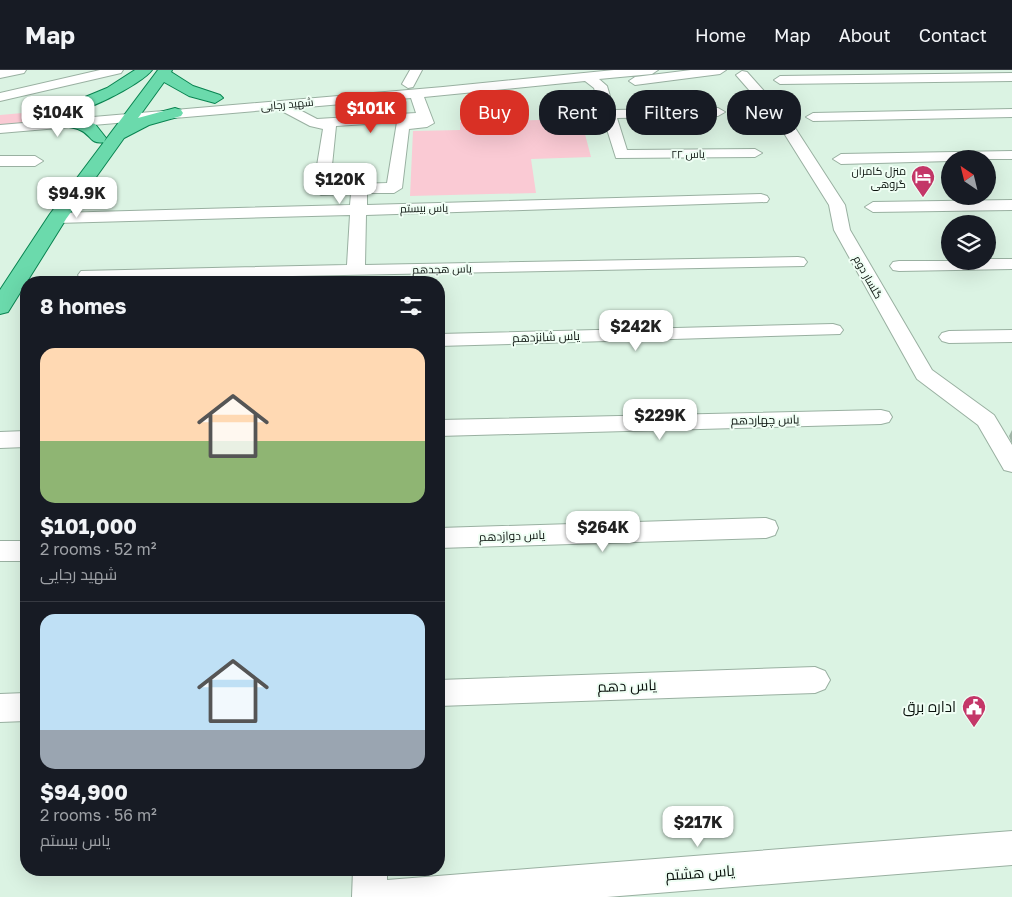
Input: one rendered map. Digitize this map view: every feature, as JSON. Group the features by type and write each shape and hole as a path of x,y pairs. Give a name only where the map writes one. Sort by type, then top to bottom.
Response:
{"main road":[{"path":"0,307 125,115 146,70"},
{"path":"66,116 146,70"},
{"path":"0,285 74,178 98,138 125,115 164,72 172,81 216,104"},
{"path":"125,115 143,122 175,113"},
{"path":"66,116 90,127 96,132 98,138"}],"street":[{"path":"0,74 20,70"},
{"path":"1,95 117,70"},
{"path":"280,105 315,123 329,126 321,190 394,188 402,125 427,123 412,88 416,70"},
{"name":"شهید رجایی","path":"440,86 554,70"},
{"name":"شهید رجایی","path":"125,115 216,104 412,88 589,77 652,70"},
{"path":"600,86 720,70 741,73"},
{"name":"گلسار دوم","path":"741,73 783,120 837,205 842,230 924,374 986,420 1012,464"},
{"path":"589,77 600,86 601,90"},
{"path":"780,80 1012,77"},
{"name":"شهید رجایی","path":"0,115 34,112 66,116 175,113 216,104 280,105 412,88"},
{"path":"27,126 44,118 34,112"},
{"path":"616,114 718,112"},
{"path":"814,117 1012,113"},
{"name":"شهید رجایی","path":"0,129 27,126 66,116"},
{"path":"315,123 425,116"},
{"name":"یاس ۲۲","path":"615,135 621,154 755,153"},
{"path":"841,159 1012,155"},
{"path":"0,161 35,161"},
{"path":"356,270 359,189"},
{"name":"یاس بیستم","path":"57,218 761,199"},
{"path":"873,207 1012,205"},
{"name":"یاس هجدهم","path":"87,275 356,270 411,276 798,262"},
{"path":"899,266 1012,264"},
{"name":"یاس شانزدهم","path":"445,340 833,330"},
{"path":"949,337 1012,336"},
{"name":"یاس چهاردهم","path":"445,428 880,417"},
{"path":"0,440 20,439"},
{"name":"یاس دوازدهم","path":"445,538 766,528"},
{"path":"0,551 20,551"},
{"name":"یاس دهم","path":"445,692 815,680"},
{"path":"0,708 20,707"},
{"name":"یاس هشتم","path":"388,897 1012,848"},
{"path":"369,897 370,876"}],"shaded area":[{"path":"34,112 43,115 44,119 40,122 0,129 0,115"},
{"path":"529,120 539,120 539,135 585,135 591,157 531,159 536,193 410,196 413,131 460,130 460,135 529,135"}],"place":[{"name":"منزل کامران گروهی","path":"923,198"},
{"name":"اداره برق","path":"974,728"}]}
